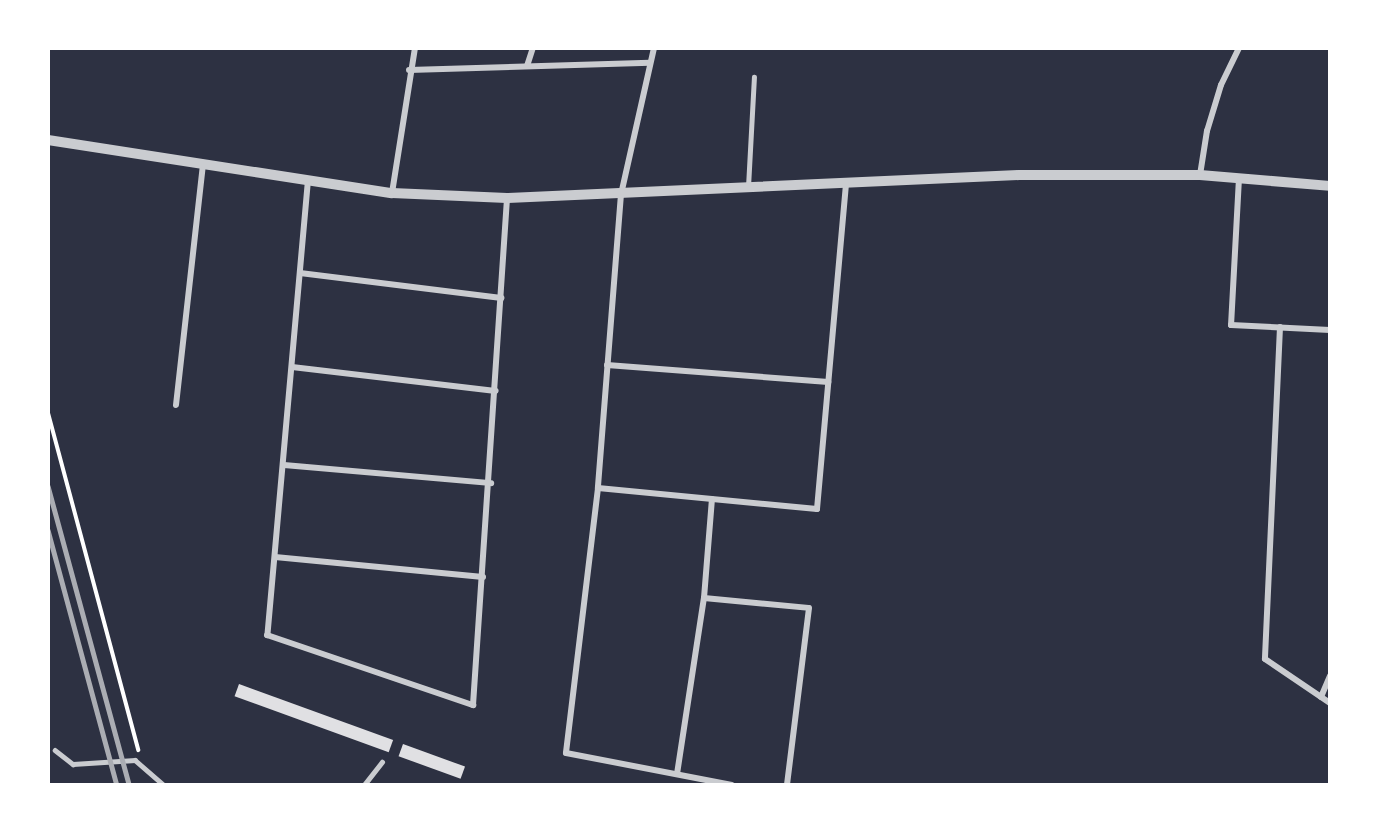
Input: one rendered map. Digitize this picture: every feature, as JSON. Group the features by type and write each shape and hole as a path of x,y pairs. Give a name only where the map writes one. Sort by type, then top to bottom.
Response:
{"street":[{"path":"392,193 409,70 415,48"},
{"path":"527,66 533,48"},
{"path":"654,48 621,194 598,488 566,753 732,785"},
{"path":"1200,175 1207,131 1221,85 1239,48"},
{"path":"409,70 650,63"},
{"path":"48,140 392,193 507,198 1019,176 1200,175 1330,186"},
{"path":"176,405 203,165"},
{"path":"1239,178 1231,325 1330,330"},
{"path":"308,180 267,635 473,705 490,483 507,198"},
{"path":"598,488 817,509 846,185"},
{"path":"300,273 501,298"},
{"path":"1280,327 1265,659 1330,703"},
{"path":"607,365 828,381"},
{"path":"292,367 496,391"},
{"path":"284,465 490,483"},
{"path":"677,774 704,598 712,499"},
{"path":"275,557 483,578"},
{"path":"704,598 809,608 787,785"},
{"path":"1321,697 1330,676"}],"lane":[{"path":"748,189 754,77"},
{"path":"55,750 73,764 135,760 164,785"},
{"path":"364,785 382,762"}],"path":[{"path":"48,412 142,762"}],"building":[{"path":"239,684 393,740 389,752 235,696"},
{"path":"403,744 465,767 461,779 399,756"}],"railway":[{"path":"48,486 129,785"},
{"path":"48,530 117,785"}]}
